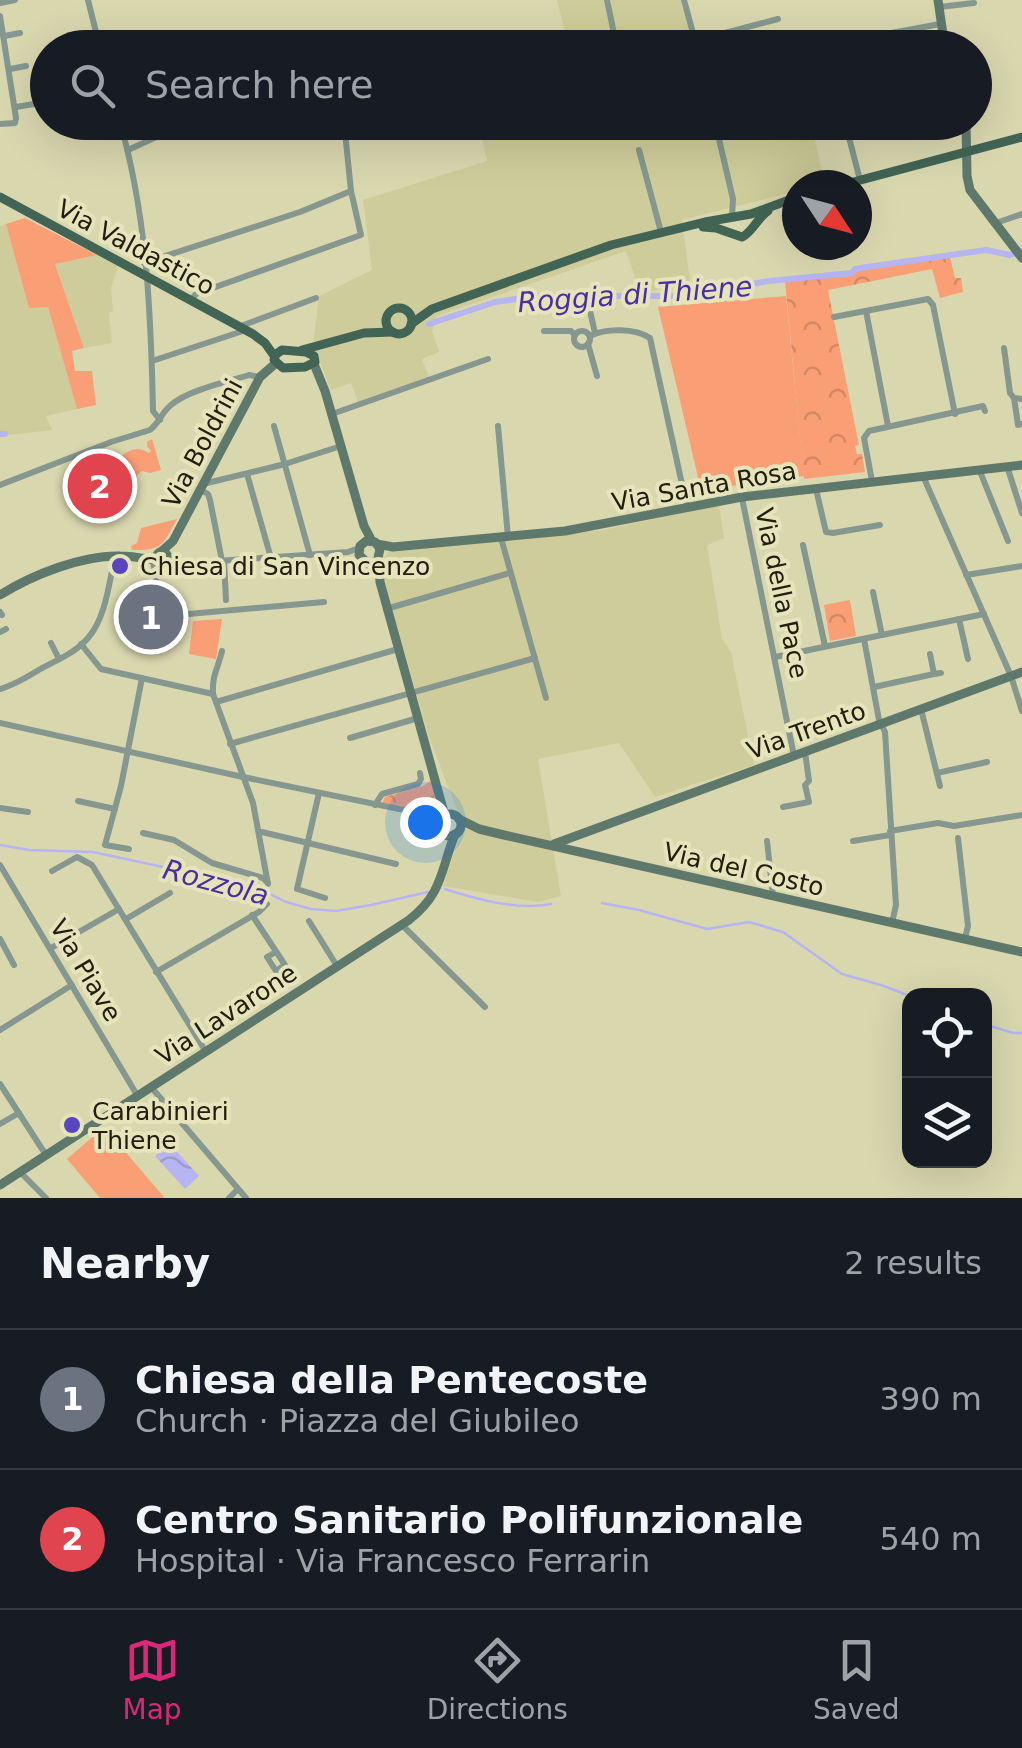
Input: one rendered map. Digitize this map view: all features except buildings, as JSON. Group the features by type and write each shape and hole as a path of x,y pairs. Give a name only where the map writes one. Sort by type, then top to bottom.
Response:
{"main road":[{"path":"872,177 1022,137"},
{"name":"Via Valdastico","path":"0,197 247,330 309,353 315,362"},
{"path":"393,332 386,319 394,308 432,309 610,245 738,217 782,202"},
{"path":"688,226 744,236 778,203"},
{"path":"738,217 751,222 752,228"},
{"path":"732,234 729,227 738,217"},
{"path":"404,308 412,324"},
{"path":"364,333 404,332 432,309"},
{"path":"275,360 282,350 336,343 364,333 386,319"},
{"name":"Via Valdastico","path":"247,330 266,343 275,360 288,369"},
{"path":"288,369 315,362 336,343"}],"street":[{"path":"0,2 15,0"},
{"path":"88,0 96,30"},
{"path":"607,0 613,30"},
{"path":"684,0 692,30"},
{"path":"941,30 938,4 974,3"},
{"path":"0,16 16,107 15,123 0,124"},
{"path":"742,30 778,19"},
{"path":"907,30 940,24"},
{"path":"4,36 20,33"},
{"path":"10,69 26,66"},
{"path":"0,85 12,83"},
{"path":"16,107 30,105"},
{"path":"125,140 146,275 153,411 160,420"},
{"path":"128,150 150,140"},
{"path":"190,300 196,294 361,235 346,140"},
{"path":"719,140 738,217"},
{"path":"850,140 857,170"},
{"path":"967,140 970,190 1021,256"},
{"path":"638,150 661,232"},
{"path":"144,263 351,191"},
{"path":"995,224 1022,214"},
{"path":"152,361 247,330 316,298"},
{"path":"834,317 928,299 932,302 955,414"},
{"path":"588,302 597,376"},
{"path":"866,311 888,426"},
{"path":"544,331 576,335"},
{"path":"576,335 584,331 591,338"},
{"path":"576,335 577,344 584,346 600,331 638,332 650,338 687,507"},
{"path":"1004,348 1010,393 1018,399 1018,425 1022,424"},
{"path":"332,414 488,359"},
{"path":"0,486 150,430 166,409 181,398 256,375 275,360"},
{"path":"315,362 342,446 367,551 378,572 439,790 448,836 479,829"},
{"path":"301,368 313,376 327,399"},
{"name":"Via Boldrini","path":"158,557 173,542 256,375 288,369"},
{"path":"872,482 864,438 868,431 983,406 985,411"},
{"path":"274,426 310,555"},
{"path":"498,426 504,537 510,573 546,698"},
{"path":"226,600 223,561 210,500 201,487 342,446"},
{"name":"Via Santa Rosa","path":"158,557 178,563 271,558 565,531 815,486 1022,465"},
{"path":"1007,466 1022,513"},
{"path":"979,470 1008,542"},
{"path":"246,474 271,558"},
{"path":"923,475 984,614 1017,674 1022,711"},
{"path":"815,486 826,532 880,526"},
{"name":"Via della Pace","path":"742,497 774,657 809,781 805,785 809,802 782,808"},
{"path":"804,545 826,646"},
{"path":"0,689 23,680 81,644 95,627 104,604 115,556"},
{"path":"0,595 42,573 115,556 158,557 160,602 177,615 324,602"},
{"path":"966,575 1022,566"},
{"path":"386,608 510,573"},
{"path":"873,592 882,635"},
{"path":"774,657 984,614"},
{"path":"959,619 968,659"},
{"path":"864,638 885,732 896,904 892,922"},
{"path":"51,643 59,659"},
{"path":"81,644 101,669 215,698 398,649"},
{"path":"143,832 174,840 212,863 263,878 268,884 253,803 215,698 212,676 219,667 222,650"},
{"path":"874,686 938,673 930,654"},
{"path":"230,744 535,658"},
{"name":"Via Trento","path":"551,846 1017,674"},
{"path":"129,849 105,846 142,678"},
{"path":"921,709 940,786"},
{"path":"350,738 418,718"},
{"name":"Via del Costo","path":"0,723 420,814 1022,952"},
{"path":"937,773 987,762"},
{"path":"375,805 382,794 418,784 420,773"},
{"path":"420,814 436,808 439,790"},
{"path":"318,792 297,890 325,898"},
{"path":"78,802 115,808"},
{"path":"0,808 28,812"},
{"path":"854,841 938,823 954,826 1022,815"},
{"path":"447,821 461,827 457,833"},
{"path":"447,821 447,855"},
{"path":"577,835 574,841 580,852 604,826"},
{"path":"262,832 396,864"},
{"name":"Via Lavarone","path":"0,1185 402,925 430,902 457,833"},
{"path":"958,838 968,926 965,938"},
{"path":"767,841 774,896"},
{"path":"52,870 77,857 92,865 206,1052"},
{"name":"Via Piave","path":"0,865 137,1096"},
{"path":"126,920 170,893"},
{"path":"156,972 267,904"},
{"path":"51,948 119,909"},
{"path":"252,916 276,952"},
{"path":"309,921 337,966"},
{"path":"402,925 485,1006"},
{"path":"1,945 14,964"},
{"path":"0,1030 72,986"},
{"path":"0,1084 46,1155"},
{"path":"152,1087 246,1198"},
{"path":"0,1124 18,1113"},
{"path":"20,1172 46,1198"},
{"path":"229,1198 238,1189"}],"shaded area":[{"path":"557,0 684,0 692,30 565,30"},
{"path":"483,140 815,140 822,170 782,170 782,195 682,220 690,281 641,294 626,251 437,316 432,331 439,352 422,359 429,377 358,402 351,383 331,390 313,344 319,296 372,270 363,200 487,161"},
{"path":"6,224 29,308 48,307 77,409 46,416 52,430 0,436 0,226"},
{"path":"97,255 118,266 111,288 113,311 109,313 112,343 84,348 55,263"},
{"path":"719,505 724,538 707,545 722,639 731,652 754,765 655,797 619,743 538,759 561,896 538,902 443,886 463,826 428,734 380,565 389,551 603,530"}],"green space":[{"path":"25,218 97,255 55,264 84,348 72,351 75,371 92,371 96,405 77,409 48,307 29,308 6,224"},
{"path":"950,257 963,292 940,298 932,269 828,290 859,445 855,446 857,454 862,454 865,472 804,479 785,282"},
{"path":"786,296 804,476 701,490 658,307"},
{"path":"152,439 161,470 142,471 135,477 130,464 123,463 121,456 135,449 149,453 147,442"},
{"path":"177,519 161,544 132,550 141,528"},
{"path":"850,600 856,636 830,641 824,605"},
{"path":"222,619 216,659 189,654 193,621"},
{"path":"433,779 432,811 382,804 385,797 423,786"},
{"path":"104,1127 163,1198 100,1198 67,1159"}],"water":[{"path":"170,1144 199,1176 185,1189 155,1156"}],"waterway":[{"name":"Roggia di Thiene","path":"429,324 495,302 537,296 682,296 986,250 1010,255 1022,250"},
{"name":"Roggia di Thiene","path":"0,434 5,434"},
{"name":"Rozzola","path":"0,845 93,852 229,881 311,909 336,911 428,892"},
{"name":"Rozzola","path":"445,889 511,905 551,904"},
{"name":"Rozzola","path":"602,903 707,929 749,922 783,932 842,974 902,993"},
{"name":"Rozzola","path":"992,1026 1022,1033"}],"place":[{"name":"Centro Sanitario Polifunzionale","path":"100,486"},
{"name":"Chiesa di San Vincenzo","path":"120,566"},
{"name":"Chiesa della Pentecoste","path":"151,617"},
{"name":"Carabinieri Thiene","path":"72,1125"}]}
